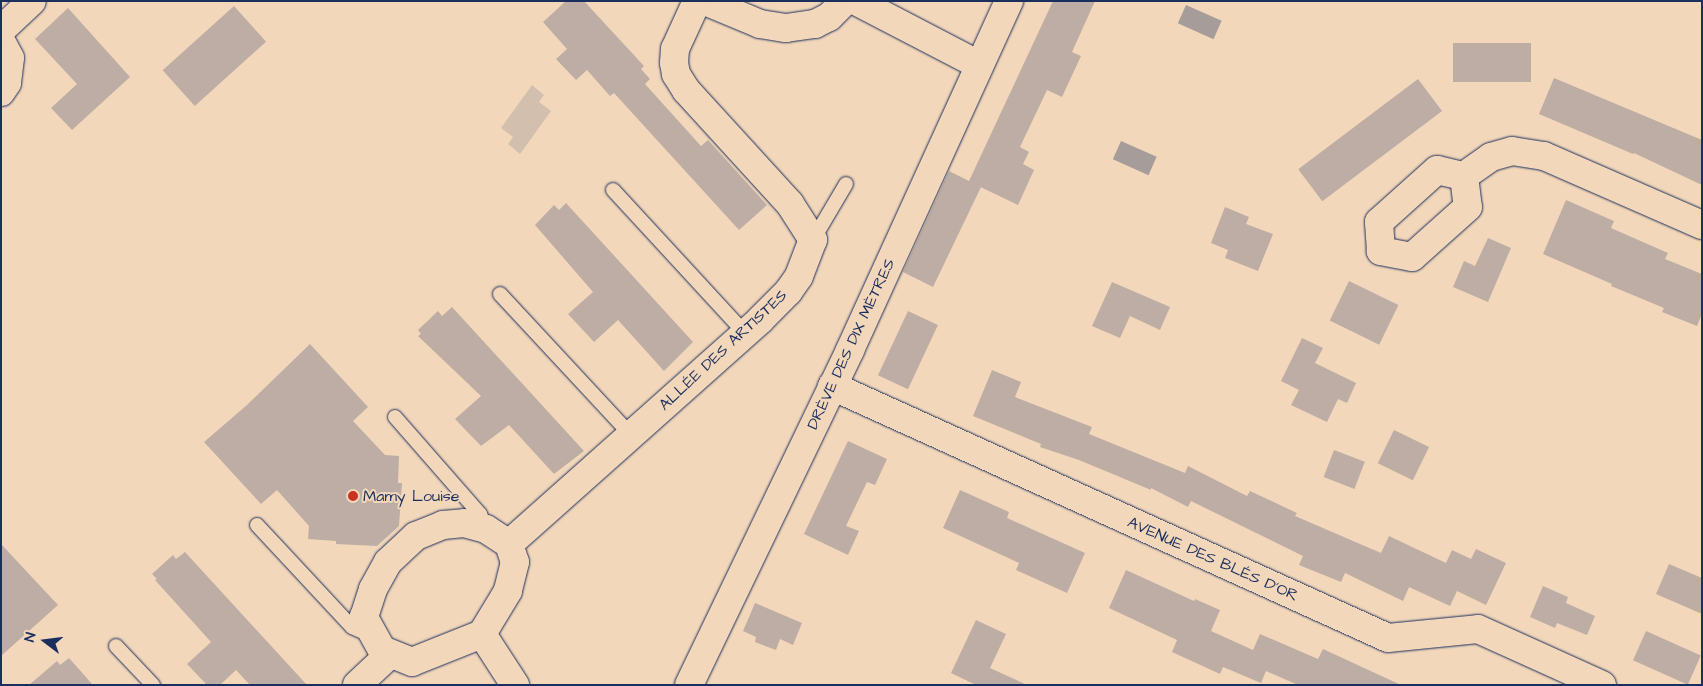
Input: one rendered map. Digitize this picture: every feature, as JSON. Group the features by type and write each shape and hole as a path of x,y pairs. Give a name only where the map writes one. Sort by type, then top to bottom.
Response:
{"street":[{"path":"1,30 32,1"},
{"path":"697,1 675,49 674,63 676,74 686,90 790,204 813,240"},
{"path":"705,1 760,24 786,28 815,24 829,17 845,1"},
{"path":"856,1 980,65"},
{"name":"DRÈVE DES DIX MÈTRES","path":"688,685 832,386 1009,1"},
{"path":"1,41 10,58 7,83 1,92"},
{"path":"1464,176 1491,157 1512,151 1544,156 1702,225"},
{"name":"ALLÉE DES ARTISTES","path":"509,544 788,292 799,276 813,240"},
{"name":"AVENUE DES BLÉS D'OR","path":"832,386 1388,638 1478,629 1602,685"},
{"path":"464,523 486,529 509,544 516,562 508,591 482,634 412,662 382,645 364,617 373,590 388,562 416,536 443,525 464,523"},
{"path":"482,634 515,685"},
{"path":"358,685 382,645"}],"lane":[{"path":"813,240 846,184"},
{"path":"613,190 744,333"},
{"path":"500,294 631,435"},
{"path":"395,416 480,514 486,529"},
{"path":"257,525 352,627 382,645"},
{"path":"116,646 153,685"}],"shaded area":[{"path":"1186,5 1222,21 1213,39 1178,23"},
{"path":"532,85 544,95 539,102 551,111 520,154 508,144 513,137 501,128"},
{"path":"1121,141 1157,157 1148,175 1113,159"}],"building":[{"path":"566,1 584,1 644,66 641,69 650,79 645,84 701,146 708,140 767,205 739,230 614,93 610,96 587,70 576,80 556,59 567,49 543,22"},
{"path":"1053,1 1095,1 1072,52 1081,56 1062,97 1047,90 1020,147 1029,152 1023,164 1034,170 1018,205 981,187 933,287 903,272 949,171 969,181"},
{"path":"234,6 266,42 195,106 163,70"},
{"path":"68,8 130,77 72,130 51,108 77,84 35,39"},
{"path":"1453,43 1531,43 1531,82 1453,82"},
{"path":"1554,78 1702,140 1702,185 1634,153 1539,114"},
{"path":"1418,79 1442,111 1322,201 1298,169"},
{"path":"1566,200 1614,221 1611,228 1668,253 1665,259 1702,274 1702,314 1697,326 1662,312 1664,308 1611,286 1612,284 1543,254"},
{"path":"566,203 693,342 664,371 618,320 594,342 568,314 593,292 535,225 554,205 559,210"},
{"path":"1225,207 1249,217 1246,224 1273,234 1258,271 1225,258 1228,250 1211,243"},
{"path":"1488,238 1511,248 1488,302 1453,287 1464,261 1475,266"},
{"path":"1349,281 1398,305 1379,345 1330,321"},
{"path":"1112,282 1170,307 1160,330 1130,316 1120,338 1092,326"},
{"path":"452,307 584,451 554,474 509,425 481,446 455,419 481,396 418,336 421,334 418,330 438,311 442,316"},
{"path":"908,311 938,325 908,389 878,375"},
{"path":"1302,338 1323,348 1315,363 1356,383 1347,403 1338,399 1327,422 1291,405 1299,390 1281,381"},
{"path":"310,344 368,407 353,421 385,455 399,456 398,483 402,483 399,526 377,546 336,544 336,541 308,539 309,526 277,490 261,504 204,442 247,405"},
{"path":"992,370 1021,382 1015,397 1092,427 1089,434 1185,473 1188,466 1247,496 1250,491 1297,513 1295,516 1381,553 1389,536 1446,563 1452,550 1471,559 1476,549 1506,563 1486,605 1457,591 1450,606 1409,587 1403,601 1345,573 1341,582 1299,565 1303,556 1191,501 1188,507 1151,488 1151,490 1079,460 1040,447 1041,444 973,416"},
{"path":"1394,430 1429,447 1413,480 1378,463"},
{"path":"848,441 887,459 875,485 867,482 846,526 859,531 848,555 804,534"},
{"path":"1334,450 1365,462 1354,489 1324,477"},
{"path":"960,490 1009,512 1007,518 1085,553 1067,593 1016,570 1019,563 943,528"},
{"path":"1,544 58,605 1,656"},
{"path":"185,552 307,685 250,685 236,670 220,685 207,685 187,664 211,642 155,580 157,579 152,574 173,555 176,559"},
{"path":"1669,564 1702,578 1702,614 1656,594"},
{"path":"1126,570 1194,601 1195,599 1220,610 1211,631 1253,650 1260,634 1318,659 1323,649 1401,685 1298,685 1266,671 1261,683 1223,667 1220,674 1172,652 1177,640 1109,608"},
{"path":"1543,586 1568,597 1566,603 1595,616 1587,635 1557,623 1555,628 1530,617"},
{"path":"755,603 802,623 793,645 780,639 776,650 755,642 756,637 743,631"},
{"path":"976,620 1006,634 990,668 1027,685 976,685 951,673"},
{"path":"1646,631 1701,655 1688,685 1633,660"},
{"path":"69,658 93,685 29,685 57,661 60,665"}],"place":[{"name":"Mamy Louise","path":"353,496"}]}
